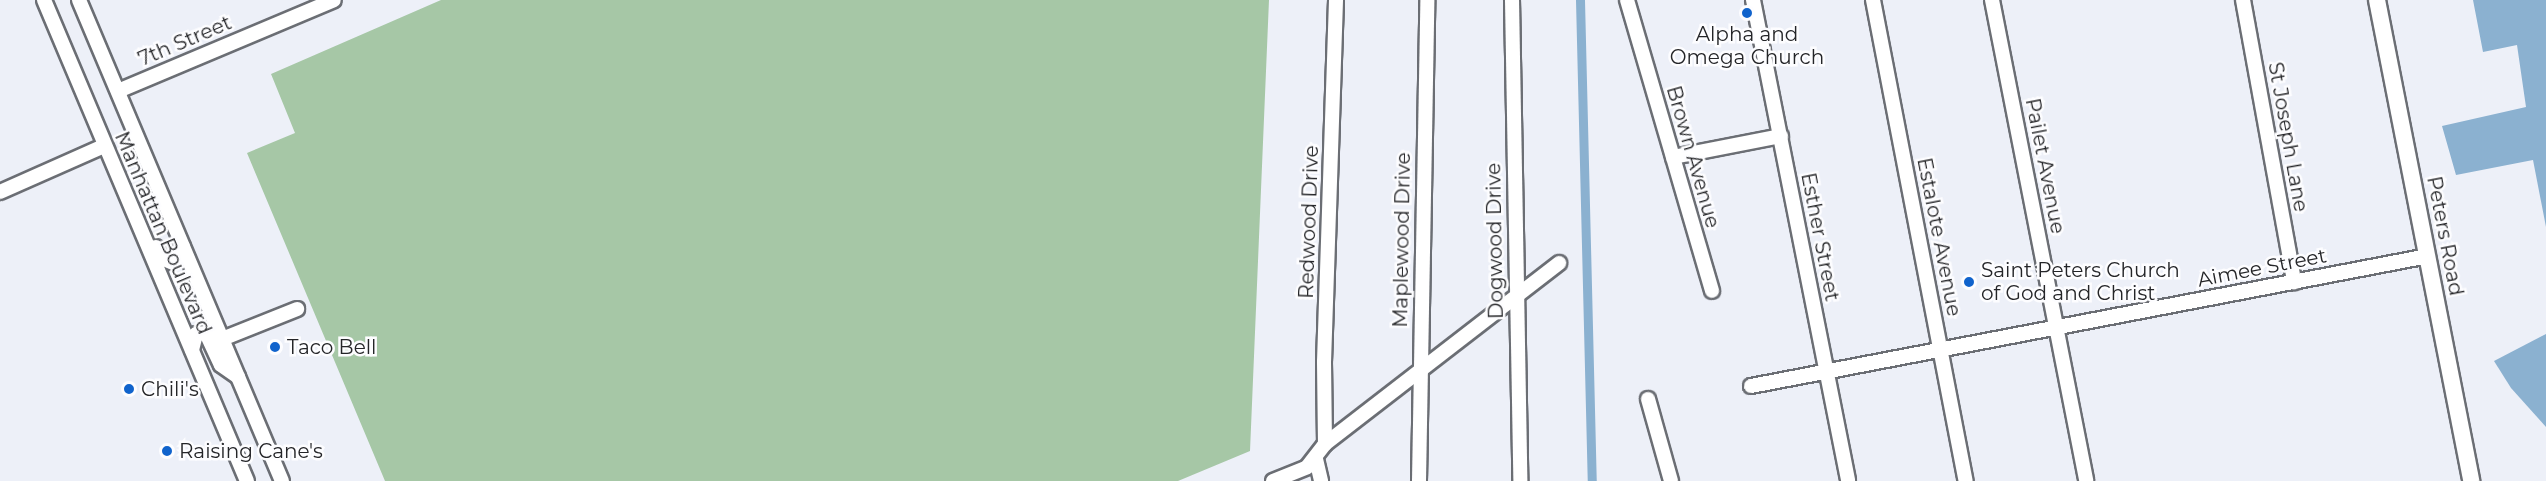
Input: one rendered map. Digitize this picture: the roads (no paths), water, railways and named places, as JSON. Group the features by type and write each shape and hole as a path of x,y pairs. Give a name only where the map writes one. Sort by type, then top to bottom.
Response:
{"main road":[{"name":"Peters Road","path":"2377,0 2471,481"}],"street":[{"name":"Manhattan Boulevard","path":"44,0 247,481"},
{"name":"7th Street","path":"118,91 334,0"},
{"name":"Redwood Drive","path":"1325,444 1336,0"},
{"name":"Maplewood Drive","path":"1419,481 1419,369 1427,0"},
{"name":"Dogwood Drive","path":"1512,0 1514,297 1520,481"},
{"name":"Brown Avenue","path":"1628,0 1712,291"},
{"name":"Esther Street","path":"1753,0 1848,481"},
{"name":"Estalote Avenue","path":"1873,0 1966,481"},
{"name":"Pailet Avenue","path":"1992,0 2086,481"},
{"name":"St Joseph Lane","path":"2243,0 2294,282"},
{"name":"Manhattan Boulevard","path":"78,2 118,91 282,481"},
{"path":"1673,157 1781,136"},
{"path":"0,192 104,146"},
{"path":"134,214 145,222 165,261 175,260 183,246"},
{"name":"Aimee Street","path":"1751,386 2428,256"},
{"path":"1273,481 1316,459 1325,444 1419,369 1559,263"},
{"path":"222,339 297,309"},
{"path":"192,350 196,334 206,333 221,365 238,377"},
{"path":"1648,399 1671,481"},
{"path":"1316,459 1321,481"}],"water":[{"path":"2473,0 2546,0 2546,227 2533,160 2456,175 2442,126 2526,107 2517,45 2483,52"},
{"path":"2546,334 2546,427 2511,388 2494,361"}],"waterway":[{"path":"1580,0 1592,481"}],"place":[{"name":"Alpha and Omega Church","path":"1747,13"},
{"name":"Saint Peters Church of God and Christ","path":"1969,282"},
{"name":"Taco Bell","path":"275,347"},
{"name":"Chili's","path":"129,389"},
{"name":"Raising Cane's","path":"167,451"}]}
